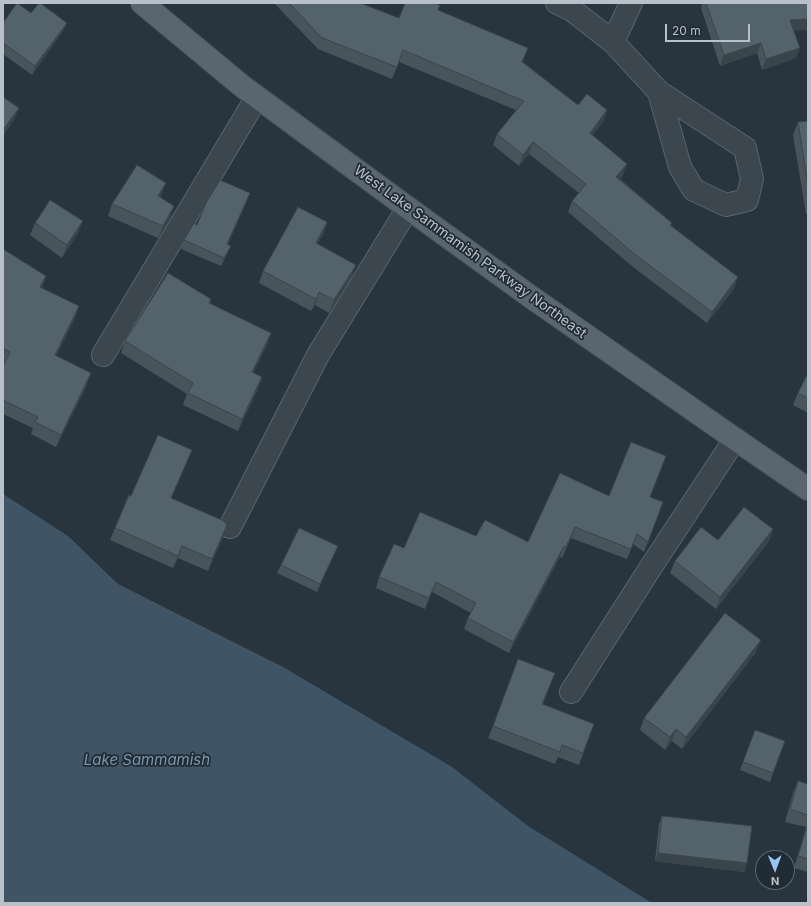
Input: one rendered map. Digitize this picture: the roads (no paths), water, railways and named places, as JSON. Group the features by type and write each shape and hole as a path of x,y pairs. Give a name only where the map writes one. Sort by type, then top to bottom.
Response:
{"main road":[{"name":"West Lake Sammamish Parkway Northeast","path":"142,3 242,86 531,298 808,489"}],"street":[{"path":"557,3 572,10 613,42 659,92 745,148 752,179 747,200 726,205 694,190 680,167 659,92"},
{"path":"613,42 631,3"},
{"path":"103,355 257,97"},
{"path":"230,527 318,355 408,208"},
{"path":"571,692 735,439"}],"water":[{"name":"Lake Sammamish","path":"3,494 68,536 118,584 283,667 452,767 528,826 652,903 3,903"}]}
